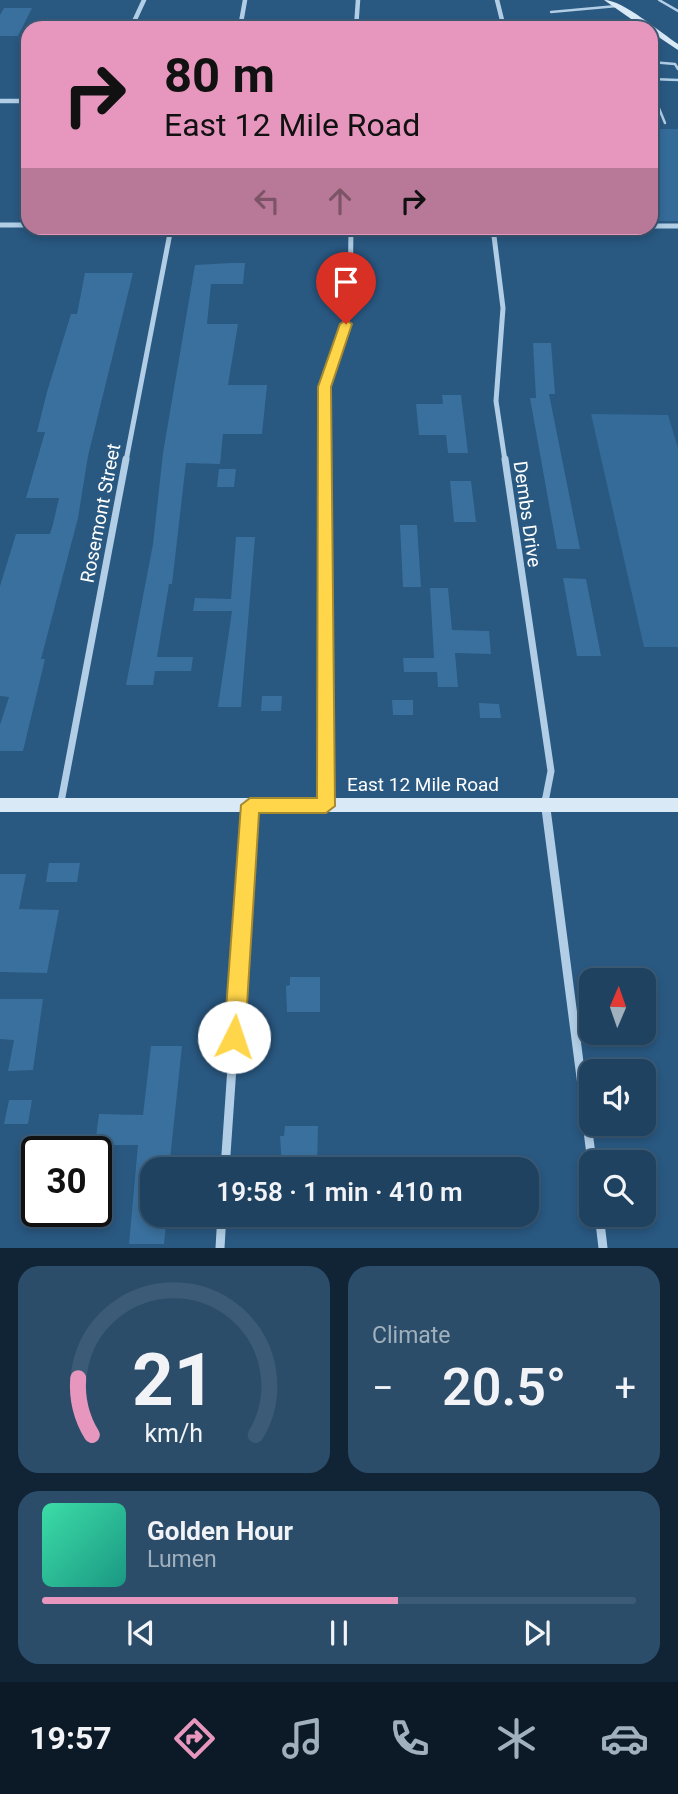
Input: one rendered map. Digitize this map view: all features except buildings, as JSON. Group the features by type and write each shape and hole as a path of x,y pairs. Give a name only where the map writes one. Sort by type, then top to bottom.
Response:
{"main road":[{"path":"608,0 639,21"},
{"path":"658,34 678,48"},
{"name":"East 12 Mile Road","path":"0,805 678,804"}],"street":[{"path":"134,21 144,0"},
{"path":"241,21 244,0"},
{"path":"356,21 358,0"},
{"path":"497,0 502,21"},
{"path":"0,101 21,102"},
{"path":"0,225 21,225"},
{"path":"658,226 678,226"},
{"name":"Rosemont Street","path":"60,805 170,235"},
{"path":"326,806 325,387 350,306 351,235"},
{"name":"Dembs Drive","path":"494,235 503,308 496,373 496,401 551,771 544,805 590,1150"},
{"path":"226,1157 250,805"},
{"path":"220,1248 221,1227"},
{"path":"601,1227 603,1248"}],"lane":[{"path":"659,0 678,11"},
{"path":"551,12 617,6"},
{"path":"658,63 676,64 678,69"},
{"path":"658,79 678,80"},
{"path":"658,106 665,123"}],"shaded area":[{"path":"658,129 678,129 678,221 658,221"},
{"path":"591,414 668,415 678,448 678,647 644,647"}],"route":[{"path":"234,1037 250,805 326,806 325,387 346,324"}]}
